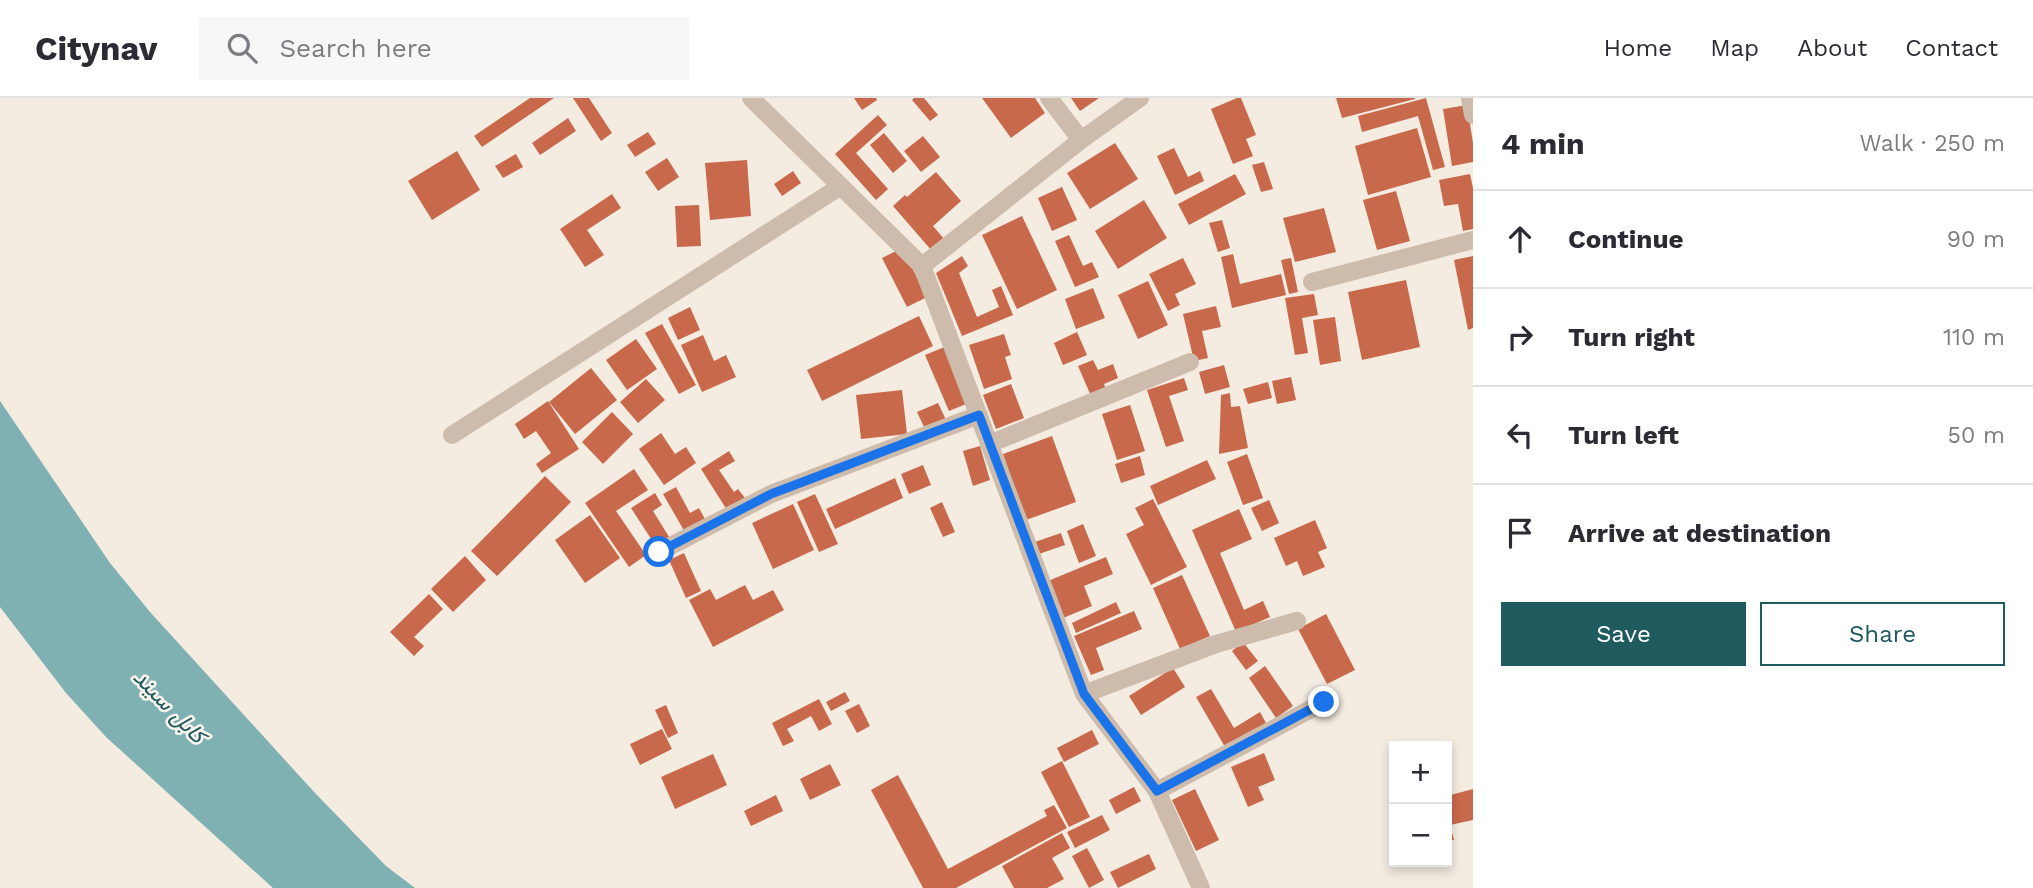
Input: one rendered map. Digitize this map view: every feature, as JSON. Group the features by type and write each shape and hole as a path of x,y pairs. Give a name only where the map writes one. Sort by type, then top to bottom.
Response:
{"street":[{"path":"751,98 922,266 1084,694 1157,791 1201,888"},
{"path":"1049,98 1081,140"},
{"path":"922,266 1081,140 1140,98"},
{"path":"1470,98 1473,115"},
{"path":"452,435 841,186"},
{"path":"1312,282 1473,240"},
{"path":"989,444 1190,362"},
{"path":"659,552 771,494 979,415"},
{"path":"1084,694 1216,644 1297,621"},
{"path":"1157,791 1324,702"}],"water":[{"name":"کابل سيند","path":"0,401 110,563 150,612 315,793 386,866 415,888 273,888 106,737 66,693 0,607"}],"building":[{"path":"530,98 554,98 482,147 474,136"},
{"path":"573,98 589,98 612,133 601,141"},
{"path":"854,98 876,98 877,100 862,110"},
{"path":"924,98 938,115 930,121 912,100"},
{"path":"982,98 1035,98 1045,113 1011,138"},
{"path":"1071,98 1099,98 1080,111"},
{"path":"1241,98 1256,135 1246,139 1253,156 1233,164 1211,109"},
{"path":"1336,98 1415,98 1415,99 1342,118"},
{"path":"1426,98 1445,167 1433,170 1418,116 1362,132 1358,116"},
{"path":"1467,105 1473,162 1452,166 1443,109"},
{"path":"878,115 887,125 856,153 888,189 876,200 835,154"},
{"path":"568,118 576,131 540,155 532,143"},
{"path":"1417,128 1431,177 1368,195 1355,146"},
{"path":"648,132 656,144 635,157 627,145"},
{"path":"884,133 907,161 893,173 870,145"},
{"path":"923,136 940,157 921,172 904,151"},
{"path":"1115,143 1138,179 1090,209 1067,173"},
{"path":"1174,148 1188,177 1200,171 1204,181 1175,195 1157,156"},
{"path":"457,151 480,190 432,220 408,181"},
{"path":"516,154 523,167 503,178 495,166"},
{"path":"667,158 679,177 658,191 645,172"},
{"path":"747,160 751,216 710,220 705,163"},
{"path":"1264,162 1273,189 1261,192 1252,165"},
{"path":"793,171 801,183 782,196 774,184"},
{"path":"936,172 961,201 933,226 945,240 932,251 893,206"},
{"path":"1235,174 1246,194 1189,225 1178,204"},
{"path":"1470,174 1473,188 1473,229 1463,231 1458,204 1444,206 1439,180"},
{"path":"1062,187 1077,220 1052,231 1038,198"},
{"path":"1396,191 1410,241 1377,250 1363,200"},
{"path":"612,194 621,208 587,230 604,255 585,267 560,229"},
{"path":"1144,200 1167,238 1118,269 1095,231"},
{"path":"699,205 701,246 677,247 675,206"},
{"path":"1324,208 1336,252 1295,262 1283,218"},
{"path":"1022,216 1057,290 1017,309 982,235"},
{"path":"1222,220 1230,248 1218,252 1209,223"},
{"path":"1069,235 1083,266 1092,262 1099,277 1075,287 1055,241"},
{"path":"902,248 927,297 907,307 882,258"},
{"path":"1233,254 1240,284 1281,274 1286,295 1232,308 1221,257"},
{"path":"962,256 968,266 959,273 977,317 999,307 992,290 1001,286 1013,315 962,336 936,273"},
{"path":"1473,256 1473,328 1468,330 1454,260"},
{"path":"1183,258 1196,284 1175,294 1180,305 1168,311 1149,274"},
{"path":"1291,258 1298,292 1289,294 1281,260"},
{"path":"1406,280 1420,347 1362,360 1348,292"},
{"path":"1148,281 1168,325 1138,339 1118,295"},
{"path":"1093,288 1105,318 1076,329 1065,299"},
{"path":"1314,294 1318,315 1302,318 1308,353 1295,355 1285,298"},
{"path":"1216,306 1221,327 1202,331 1208,358 1194,361 1183,314"},
{"path":"690,307 700,330 678,340 668,318"},
{"path":"919,316 933,346 822,401 807,370"},
{"path":"1335,317 1341,361 1320,365 1313,320"},
{"path":"662,324 696,385 679,394 645,333"},
{"path":"1077,332 1087,355 1063,365 1054,343"},
{"path":"1004,334 1011,355 1005,357 1012,379 984,389 969,345"},
{"path":"703,335 714,361 726,355 736,377 702,392 681,345"},
{"path":"636,339 657,369 627,390 606,360"},
{"path":"947,346 971,402 949,411 925,355"},
{"path":"1093,360 1098,370 1113,364 1118,378 1104,384 1106,389 1091,396 1078,366"},
{"path":"1224,365 1230,387 1205,394 1199,372"},
{"path":"591,368 617,400 575,434 549,402"},
{"path":"1291,377 1296,400 1277,404 1272,381"},
{"path":"1184,378 1188,390 1169,396 1184,441 1166,447 1147,390"},
{"path":"646,379 665,400 638,423 620,402"},
{"path":"1268,382 1272,398 1248,404 1243,389"},
{"path":"1011,384 1024,418 996,429 983,395"},
{"path":"902,390 907,434 861,439 856,395"},
{"path":"1230,393 1231,407 1240,406 1248,448 1219,454 1221,395"},
{"path":"548,401 579,449 542,473 536,464 551,453 536,431 524,439 515,424"},
{"path":"938,403 946,420 925,429 917,412"},
{"path":"1130,405 1145,451 1117,460 1102,414"},
{"path":"612,412 633,434 603,464 582,442"},
{"path":"661,433 675,454 686,447 696,463 664,485 639,449"},
{"path":"1052,436 1076,502 1026,520 1003,454"},
{"path":"980,446 990,480 973,486 963,451"},
{"path":"729,451 735,461 719,470 734,492 738,489 745,498 727,510 701,469"},
{"path":"1247,454 1263,498 1243,505 1227,462"},
{"path":"1140,456 1145,475 1121,483 1115,464"},
{"path":"1207,460 1216,479 1158,505 1150,486"},
{"path":"923,465 931,485 909,494 901,474"},
{"path":"634,469 648,490 616,511 646,555 629,567 585,503"},
{"path":"545,476 571,502 497,576 471,551"},
{"path":"895,478 903,498 835,529 826,509"},
{"path":"676,487 690,513 699,508 707,523 686,534 663,494"},
{"path":"655,493 662,505 653,511 671,540 657,548 631,508"},
{"path":"815,494 838,544 819,552 797,502"},
{"path":"1153,499 1187,567 1151,585 1126,534 1144,525 1135,508"},
{"path":"1269,500 1279,523 1262,531 1251,508"},
{"path":"942,502 955,532 943,537 930,508"},
{"path":"793,504 814,550 773,569 752,523"},
{"path":"1239,509 1252,539 1220,553 1244,610 1263,601 1270,617 1236,632 1192,530"},
{"path":"590,515 620,558 585,583 555,540"},
{"path":"1315,520 1327,548 1318,552 1325,567 1303,576 1297,561 1286,566 1274,538"},
{"path":"1083,524 1096,556 1079,563 1067,531"},
{"path":"1061,533 1065,545 1036,555 1032,543"},
{"path":"684,553 701,591 686,598 669,560"},
{"path":"465,556 486,580 453,612 431,589"},
{"path":"1106,557 1113,574 1084,586 1092,606 1063,618 1048,581"},
{"path":"1182,575 1210,636 1180,649 1153,588"},
{"path":"745,585 753,600 773,590 784,610 713,647 689,600 710,589 716,600"},
{"path":"429,594 443,609 414,637 424,646 414,656 390,632"},
{"path":"1116,602 1121,613 1076,633 1072,623"},
{"path":"1134,611 1142,629 1096,648 1104,670 1091,675 1074,636"},
{"path":"1326,614 1355,670 1327,684 1298,629"},
{"path":"1243,642 1258,661 1246,670 1232,651"},
{"path":"1265,666 1293,706 1276,718 1249,678"},
{"path":"1173,668 1185,687 1141,715 1129,696"},
{"path":"1211,689 1234,728 1260,712 1266,723 1225,747 1196,697"},
{"path":"845,692 850,701 831,711 826,702"},
{"path":"819,699 832,724 819,731 811,716 787,729 794,741 783,746 772,723"},
{"path":"859,704 870,726 857,733 845,711"},
{"path":"666,705 678,733 668,738 655,710"},
{"path":"662,729 672,749 640,765 630,744"},
{"path":"1092,730 1099,744 1064,762 1057,748"},
{"path":"1264,753 1275,780 1258,787 1264,800 1248,807 1231,767"},
{"path":"713,754 727,785 675,809 661,777"},
{"path":"1062,761 1090,817 1069,827 1041,772"},
{"path":"830,764 841,785 810,800 800,779"},
{"path":"898,775 948,869 1047,816 1044,810 1054,805 1067,828 956,888 923,888 871,790"},
{"path":"1134,787 1141,801 1116,814 1109,800"},
{"path":"1195,789 1219,840 1196,851 1172,800"},
{"path":"1473,789 1473,820 1452,825 1452,795"},
{"path":"776,795 783,811 751,826 744,811"},
{"path":"1102,815 1110,830 1075,848 1067,832"},
{"path":"1062,833 1070,848 1052,858 1064,879 1047,888 1014,888 1002,866"},
{"path":"1087,848 1104,880 1089,888 1072,856"},
{"path":"1149,854 1156,869 1118,888 1110,872"}],"route":[{"path":"659,552 771,494 979,415 1084,694 1157,791 1324,702"}]}
